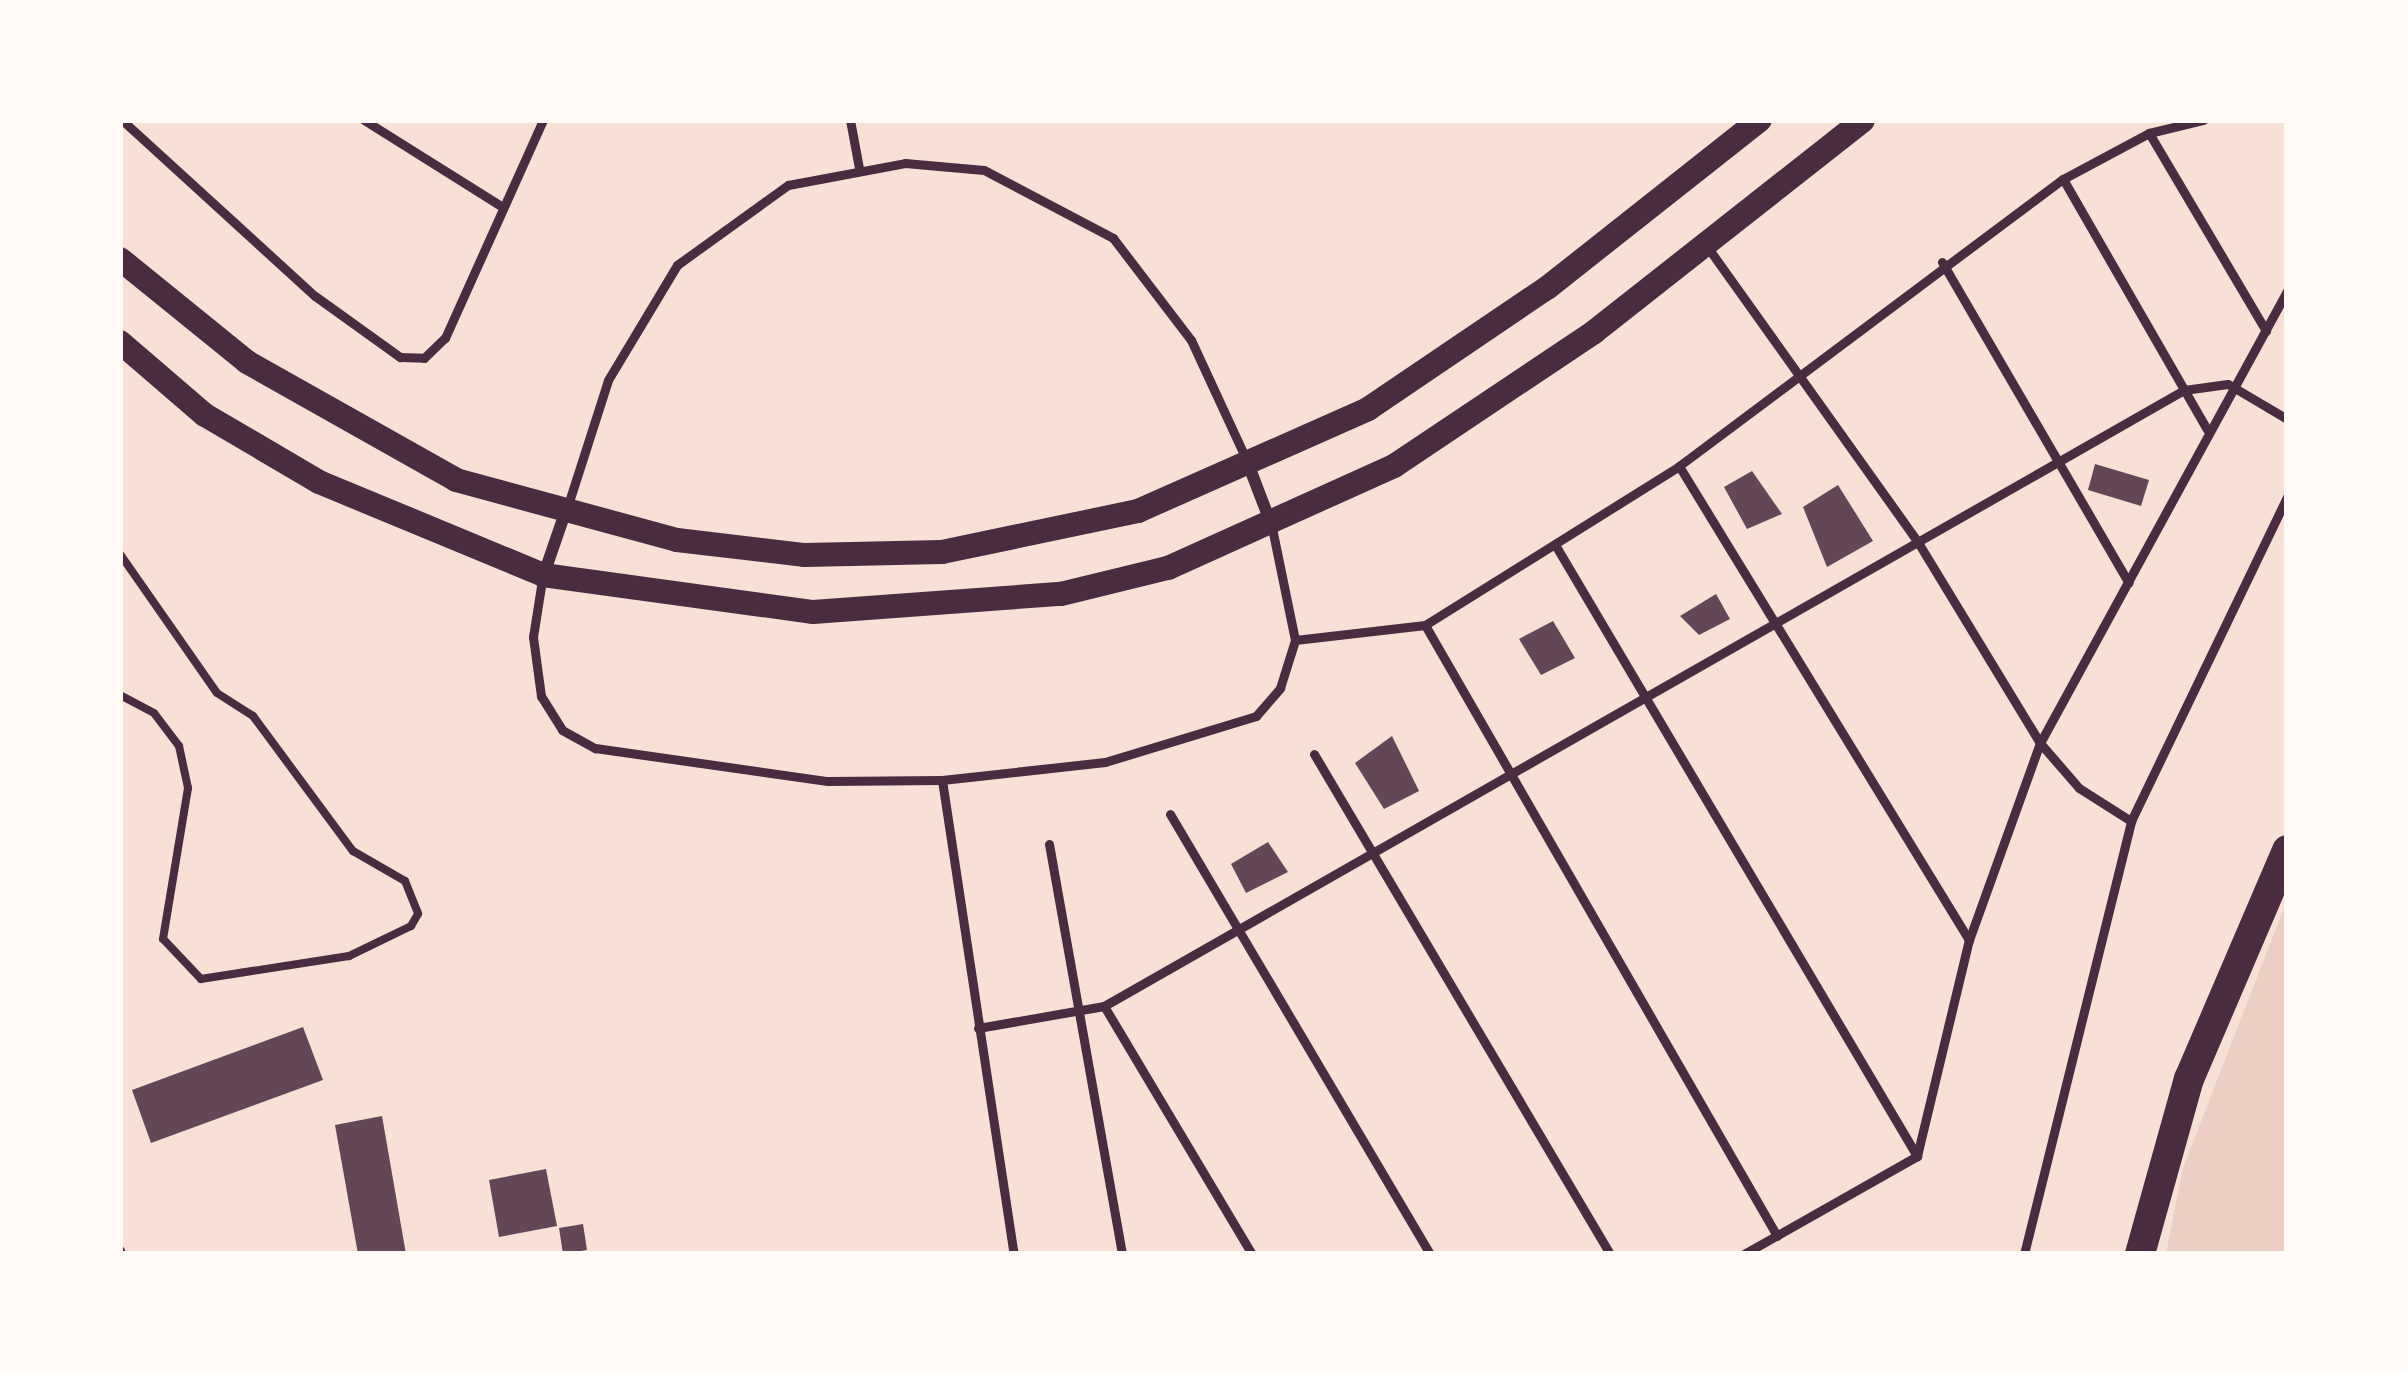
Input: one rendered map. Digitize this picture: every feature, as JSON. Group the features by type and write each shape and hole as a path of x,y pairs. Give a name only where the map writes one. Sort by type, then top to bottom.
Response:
{"main road":[{"path":"120,259 247,362 356,430 456,480 565,513 805,555 942,551 1138,511 1368,409 1469,344 1760,120"},
{"path":"120,342 205,415 319,482 543,575 814,612 955,608 1168,568 1272,527 1513,390 1863,120"},
{"path":"2140,1254 2196,1060 2287,850"}],"street":[{"path":"1247,461 1272,527"},
{"path":"543,575 565,513"}],"lane":[{"path":"122,120 220,219 400,357 424,358 445,338 543,120"},
{"path":"364,120 501,206"},
{"path":"850,120 859,168"},
{"path":"1295,640 1425,625 1557,548 1679,466 1942,262 2063,179 2149,133 2203,120"},
{"path":"2149,133 2266,331"},
{"path":"565,513 608,380 677,265 788,185 859,168 984,170 1113,238 1191,340 1247,461"},
{"path":"2063,179 2207,429"},
{"path":"1706,245 1803,374 1919,544 2041,743 2079,788 2131,821"},
{"path":"1942,262 2128,583"},
{"path":"1744,1254 1917,1156 1969,940 2041,743 2228,385 2287,291"},
{"path":"978,1028 1104,1006 2184,390 2228,385 2287,418"},
{"path":"1679,466 1969,940"},
{"path":"2024,1254 2131,821 2287,497"},
{"path":"543,575 533,637 541,696 562,730 595,748 828,781 942,780 1223,735 1280,688 1295,640 1272,527"},
{"path":"1557,548 1917,1156"},
{"path":"1425,625 1514,771 1777,1236"},
{"path":"1314,754 1610,1254"},
{"path":"942,780 1014,1254"},
{"path":"1170,814 1430,1254"},
{"path":"1049,844 1085,1007 1122,1254"},
{"path":"1104,1006 1252,1254"}],"path":[{"path":"120,554 217,693 254,716 353,851 405,881 418,914 411,926 349,956 200,979 163,939 186,804 178,746 154,713 120,695"}],"shaded area":[{"path":"2287,900 2287,1254 2166,1254 2183,1168"}],"building":[{"path":"2095,464 2149,480 2141,506 2088,490"},
{"path":"1752,471 1782,514 1747,529 1724,487"},
{"path":"1838,485 1873,541 1827,567 1803,507"},
{"path":"1716,594 1730,619 1699,635 1680,616"},
{"path":"1553,621 1575,658 1541,675 1519,639"},
{"path":"1392,736 1419,791 1384,809 1355,763"},
{"path":"1268,842 1288,872 1246,893 1231,864"},
{"path":"303,1027 323,1080 151,1143 132,1090"},
{"path":"382,1116 406,1254 358,1254 335,1125"},
{"path":"546,1169 557,1226 499,1237 489,1180"},
{"path":"583,1224 587,1250 563,1254 559,1228"}]}
